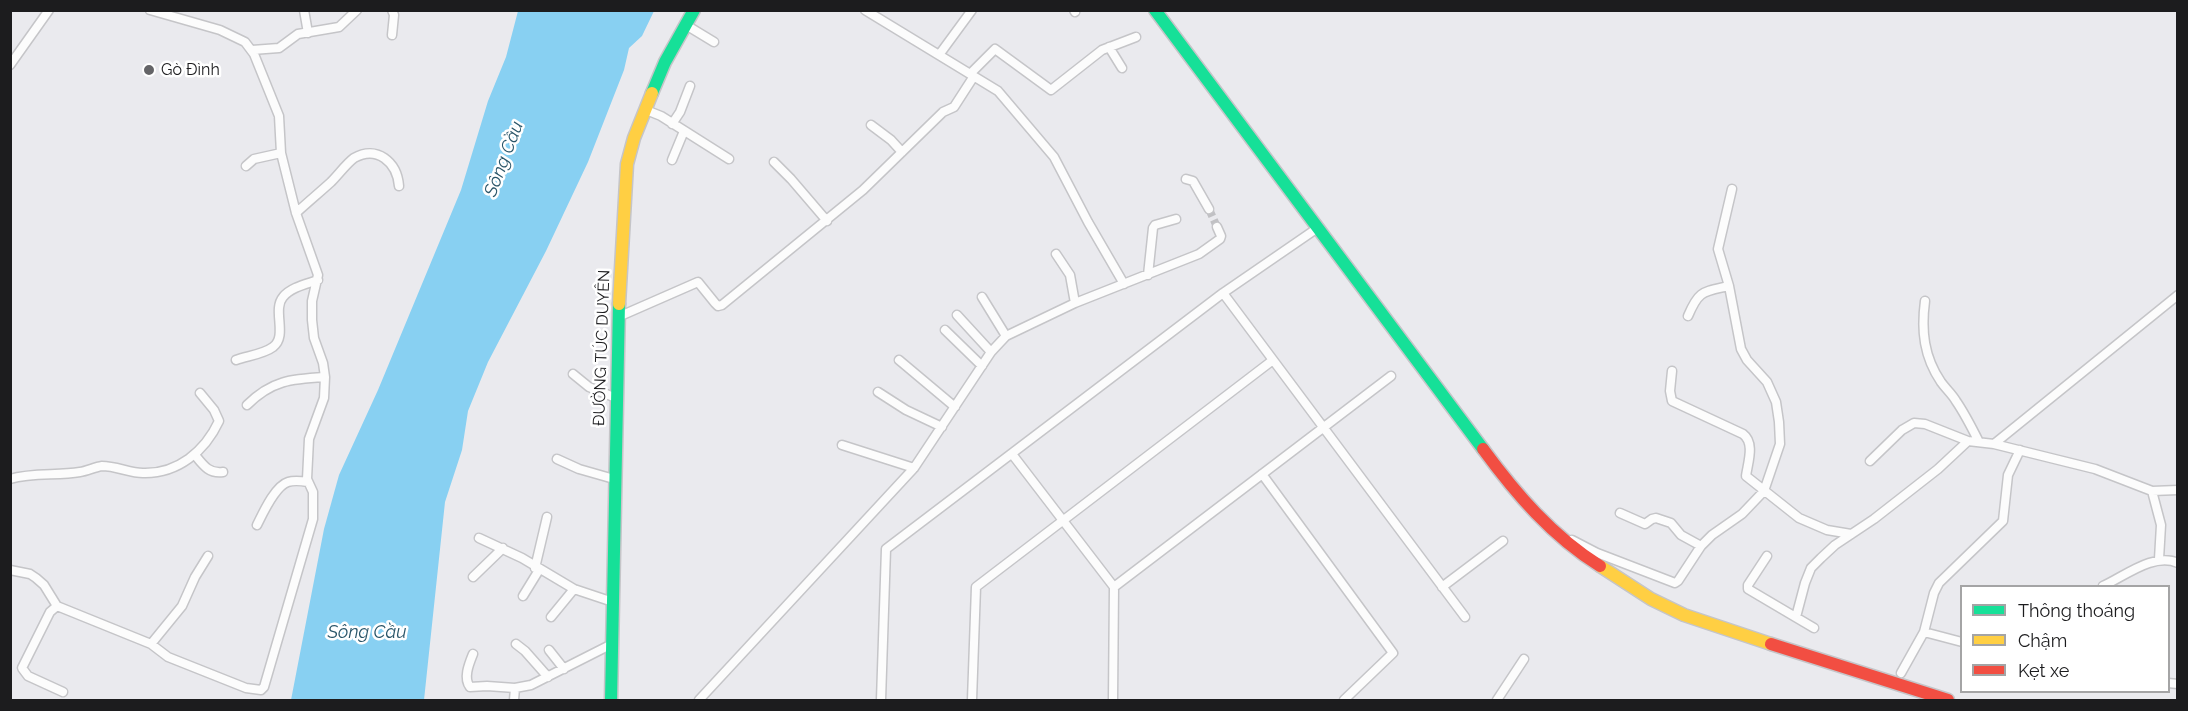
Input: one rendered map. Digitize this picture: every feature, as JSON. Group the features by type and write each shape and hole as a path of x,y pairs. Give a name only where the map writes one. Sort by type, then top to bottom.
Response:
{"main road":[{"name":"ĐƯỜNG TÚC DUYÊN","path":"611,700 618,317 627,164 629,153 665,62 694,10"},
{"path":"1145,10 1225,121 1315,229 1427,372 1524,502 1559,537 1582,555 1651,599 1684,615 1948,700"},
{"path":"1155,10 1315,229 1364,306 1498,482 1537,527 1614,586 1639,602 1675,619 1774,656 1919,700"}],"street":[{"path":"10,65 49,10"},
{"path":"10,570 30,574 36,578 44,585 57,606 151,644 168,657 246,688 261,690 264,687 313,519 313,492 308,482 310,434 324,398 325,377 323,363 314,338 312,320 312,301 318,280 318,270 296,213 281,153 279,116 252,50 245,42 176,14 150,10"},
{"path":"304,10 308,33"},
{"path":"252,50 279,48 294,36 339,27 357,10"},
{"path":"392,10 394,15 392,35"},
{"path":"865,10 998,91 1051,152 1124,284"},
{"path":"939,55 972,10"},
{"path":"686,25 714,42"},
{"path":"618,317 698,282 718,306 722,305 863,190 943,112 954,107 973,75 995,49 1051,90 1098,52 1136,37"},
{"path":"1109,47 1122,68"},
{"path":"672,124 680,112 690,86"},
{"path":"646,110 661,116 729,159"},
{"path":"871,125 891,140 902,152"},
{"path":"672,160 684,131"},
{"path":"246,166 254,159 281,153"},
{"path":"296,213 352,160 373,153 390,161 398,176 399,186"},
{"path":"774,162 826,221"},
{"path":"1186,178 1193,181 1209,209"},
{"path":"1572,540 1597,553 1674,583 1687,569 1701,546 1712,535 1742,514 1764,490 1780,444 1779,422 1776,402 1767,382 1747,360 1741,349 1729,286 1718,249 1732,189"},
{"path":"1148,275 1153,228 1155,225 1176,219"},
{"path":"699,700 914,468 991,352 1006,336 1075,303 1203,252 1220,239 1217,226"},
{"path":"881,700 886,549 1223,293 1315,229"},
{"path":"1056,254 1070,275 1075,303"},
{"path":"236,360 272,347 278,339 280,304 284,296 292,290 318,280"},
{"path":"1688,316 1695,300 1701,294 1729,286"},
{"path":"1223,293 1465,617"},
{"path":"1994,444 2178,295"},
{"path":"982,297 1006,336"},
{"path":"1924,301 1922,321 1924,342 1931,364 1961,408 1980,442"},
{"path":"957,315 991,352"},
{"path":"945,330 982,366"},
{"path":"899,360 955,406"},
{"path":"972,700 976,587 1273,360"},
{"path":"1672,371 1670,391 1672,401 1749,438 1746,476 1799,518 1827,530 1851,534"},
{"path":"573,374 589,387 616,398"},
{"path":"1114,587 1391,376"},
{"path":"247,405 267,387 277,383 325,377"},
{"path":"878,392 906,410 942,427"},
{"path":"10,479 28,475 79,472 100,466 144,473 172,469 195,455 219,421 214,410 200,393"},
{"path":"1870,461 1902,430 1914,423 1925,424 1968,441 1994,444 2095,468 2152,491 2178,490"},
{"path":"1796,617 1811,568 1835,545 1930,476 1968,441"},
{"path":"842,445 914,468"},
{"path":"1900,673 1924,632 1934,593 1939,583 2003,521 2008,475 2019,450"},
{"path":"1012,454 1114,587 1113,700"},
{"path":"195,455 207,469 217,473 223,472"},
{"path":"557,459 579,469 614,479"},
{"path":"1262,474 1393,653 1344,700"},
{"path":"257,525 264,510 284,484 294,481 308,482"},
{"path":"2152,491 2161,525 2159,559"},
{"path":"1620,513 1645,524 1656,518 1671,523 1681,535 1701,546"},
{"path":"523,596 537,569 547,517"},
{"path":"479,538 502,548 574,589 613,602"},
{"path":"1442,587 1503,541"},
{"path":"473,577 502,548"},
{"path":"151,644 182,606 195,577 208,556"},
{"path":"1767,556 1748,585 1748,589 1814,628"},
{"path":"2105,585 2159,559 2169,559 2178,563"},
{"path":"551,617 574,589"},
{"path":"57,606 50,612 22,668 28,675 63,692"},
{"path":"1924,632 1960,641"},
{"path":"516,644 548,677"},
{"path":"472,654 467,683 470,687 515,688 531,685 612,644"},
{"path":"549,650 564,669"},
{"path":"1497,700 1524,659"},
{"path":"514,700 515,688"}],"water":[{"name":"Sông Cầu","path":"518,11 654,11 642,36 629,48 624,70 588,162 546,251 488,362 468,411 462,450 445,502 424,700 291,700 324,529 339,475 378,390 461,190 488,101 506,57"}],"tunnel":[{"path":"1209,209 1217,227"}],"traffic: fast":[{"path":"652,93 665,62 694,10"},
{"path":"1155,10 1483,449"},
{"path":"611,700 619,304"}],"traffic: slow":[{"path":"619,304 627,164 634,138 652,93"},
{"path":"1600,566 1651,599 1684,615 1771,644"}],"traffic: jam":[{"path":"1483,449 1536,513 1566,541 1600,566"},
{"path":"1771,644 1948,700"}],"place":[{"name":"Gò Đình","path":"149,70"}]}
